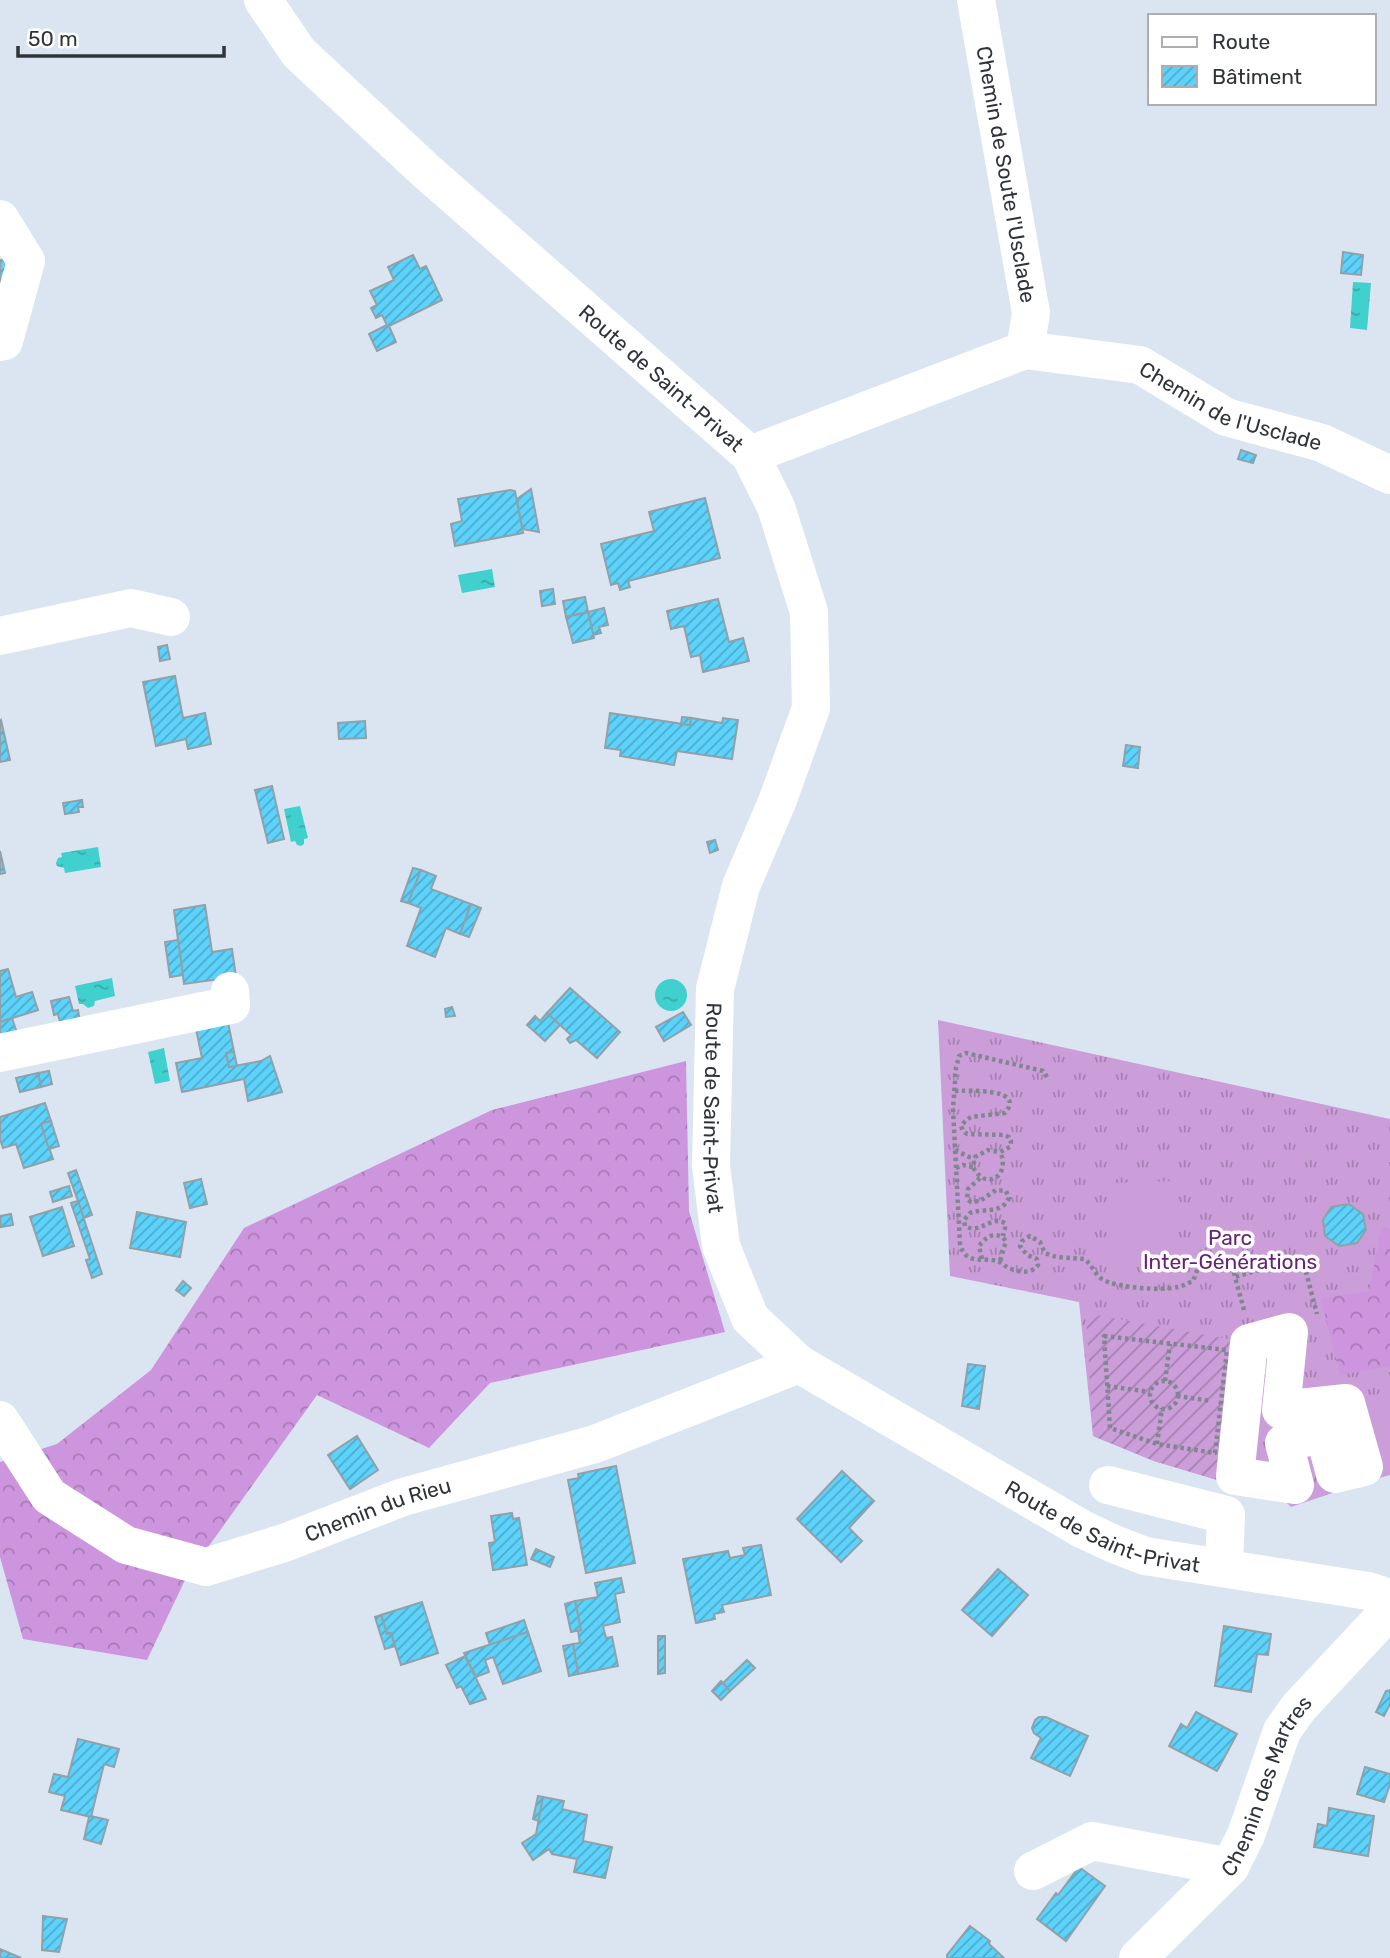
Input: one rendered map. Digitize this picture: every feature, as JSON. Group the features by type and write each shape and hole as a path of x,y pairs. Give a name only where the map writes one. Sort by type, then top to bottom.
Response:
{"street":[{"name":"Route de Saint-Privat","path":"263,0 299,53 425,171 750,455 776,507 809,612 811,708 777,802 741,886 715,989 711,1166 721,1246 750,1318 799,1364 1093,1534 1145,1556 1368,1591 1390,1598"},
{"name":"Chemin de Soute l'Usclade","path":"976,0 1031,313 1025,349"},
{"path":"0,219 26,261 4,341 0,342"},
{"name":"Chemin de l'Usclade","path":"750,455 1025,349 1140,365 1226,417 1322,443 1390,475"},
{"path":"0,636 131,608 171,617"},
{"path":"0,1053 231,1005 230,991"},
{"path":"1271,1336 1281,1410 1346,1403 1364,1467 1335,1475 1324,1433 1284,1443 1295,1485 1235,1476 1249,1343 1271,1336"},
{"name":"Chemin du Rieu","path":"0,1420 49,1496 126,1545 206,1567 284,1543 402,1497 595,1444 799,1364"},
{"path":"1108,1485 1226,1515 1224,1569"},
{"name":"Chemin des Martres","path":"1138,1958 1230,1867 1246,1835 1282,1731 1299,1707 1390,1610"},
{"path":"1033,1871 1092,1841 1230,1867"}],"path":[{"path":"1046,1077 1043,1072 966,1053 959,1056 953,1109 960,1244 963,1253 967,1257 1000,1261 1009,1268 1029,1272 1035,1270 1037,1259 1027,1255 1020,1246 1022,1241 1030,1236 1040,1242 1045,1253 1056,1257 1084,1259 1103,1280 1118,1285 1176,1288 1193,1281 1202,1258 1231,1262 1235,1276 1271,1336 1320,1322 1302,1258 1235,1276"},
{"path":"955,1091 1002,1093 1006,1096 1009,1108 1005,1113 971,1117 961,1126 967,1134 1004,1135 1011,1141 1010,1147 1000,1152 988,1150 975,1157 968,1157 956,1150"},
{"path":"975,1157 973,1167 980,1178 994,1179 1003,1166 1000,1152"},
{"path":"956,1168 963,1165 973,1167"},
{"path":"980,1178 968,1189 967,1199 971,1202 980,1201 996,1190 1006,1191 1009,1198 1001,1208 970,1213 964,1220 965,1226 977,1229 997,1219 1002,1220 1005,1223 1003,1236"},
{"path":"982,1259 979,1246 998,1234 1006,1241 1000,1261"},
{"path":"1104,1336 1227,1350 1215,1452 1157,1444 1110,1428 1107,1386 1104,1336"},
{"path":"1165,1381 1170,1343"},
{"path":"1165,1381 1175,1387 1177,1396 1170,1407 1162,1408 1153,1404 1150,1392 1155,1383 1165,1381"},
{"path":"1107,1386 1150,1392"},
{"path":"1177,1396 1220,1402"},
{"path":"1157,1444 1162,1408"}],"green space":[{"name":"Parc Inter-Générations","path":"938,1020 1390,1119 1390,1468 1368,1481 1291,1507 1274,1491 1234,1485 1154,1461 1093,1436 1079,1302 950,1276"},
{"path":"686,1061 689,1211 725,1332 490,1383 429,1448 317,1395 186,1578 147,1660 23,1639 0,1557 0,1462 57,1444 151,1370 244,1228 492,1110"},
{"path":"1174,1181 1171,1265 1108,1264 1109,1183"},
{"path":"1382,1226 1390,1229 1390,1366 1340,1375 1321,1298 1369,1291"},
{"path":"1086,1313 1249,1343 1234,1485 1154,1461 1093,1436"},
{"path":"1390,1391 1390,1475 1368,1481 1346,1403"}],"water":[{"path":"1353,282 1371,283 1367,330 1350,328"},
{"path":"492,569 495,587 462,593 458,575"},
{"path":"300,806 308,838 304,839 301,846 295,841 291,842 284,809"},
{"path":"98,847 101,867 65,873 64,868 57,866 58,858 62,857 61,853"},
{"path":"112,978 115,996 95,1001 94,1006 88,1008 79,1004 75,986"},
{"path":"671,979 682,984 687,995 682,1006 671,1011 660,1006 655,995 660,984"},
{"path":"164,1048 170,1081 155,1084 148,1052"}],"building":[{"path":"1343,252 1363,255 1361,275 1341,273"},
{"path":"413,255 420,269 426,266 442,300 389,326 396,342 377,351 369,334 387,325 382,315 376,318 371,308 377,305 370,291 394,280 388,267"},
{"path":"0,260 11,261 0,293"},
{"path":"1241,450 1256,455 1253,463 1238,459"},
{"path":"531,489 539,532 522,529 517,499"},
{"path":"515,491 523,533 455,546 451,524 462,521 458,499"},
{"path":"705,498 720,558 628,581 630,587 620,590 618,583 611,585 601,544 654,531 649,512"},
{"path":"553,589 555,604 542,606 540,591"},
{"path":"585,597 588,612 566,617 563,601"},
{"path":"718,599 729,642 743,638 749,661 703,672 700,655 691,657 684,626 671,629 667,611"},
{"path":"604,608 608,625 599,627 601,633 593,635 588,612"},
{"path":"588,612 594,638 573,643 566,617"},
{"path":"167,645 170,659 160,661 158,647"},
{"path":"175,676 183,718 205,713 211,744 188,749 186,739 156,746 143,682"},
{"path":"610,713 690,725 691,718 722,723 723,718 738,720 732,759 677,751 674,765 620,756 621,750 605,748"},
{"path":"682,717 691,718 690,725 681,724"},
{"path":"0,721 10,760 0,762"},
{"path":"365,721 366,738 339,739 338,723"},
{"path":"1126,745 1140,747 1138,768 1123,766"},
{"path":"272,786 284,839 268,843 255,790"},
{"path":"82,800 83,807 78,807 79,812 65,814 63,803"},
{"path":"715,840 718,850 710,853 707,842"},
{"path":"0,851 5,873 0,874"},
{"path":"413,868 421,870 408,903 401,901"},
{"path":"421,870 436,876 431,889 471,904 460,934 446,928 435,957 407,946 421,908 408,903"},
{"path":"471,904 481,908 469,937 460,934"},
{"path":"205,905 212,952 232,949 236,977 184,984 174,910"},
{"path":"178,940 183,975 170,977 165,942"},
{"path":"8,969 16,997 32,992 38,1010 0,1022 0,971"},
{"path":"570,988 620,1032 597,1058 576,1040 570,1043 567,1039 571,1035 547,1013"},
{"path":"69,997 73,1011 78,1010 81,1027 62,1031 51,1001"},
{"path":"452,1007 455,1016 446,1017 445,1009"},
{"path":"683,1012 691,1025 664,1041 656,1027"},
{"path":"547,1013 560,1025 545,1041 527,1025 535,1016 540,1021"},
{"path":"227,1017 234,1052 226,1053 229,1067 261,1061 270,1056 282,1092 248,1101 244,1079 182,1092 176,1063 202,1058 195,1024"},
{"path":"12,1018 17,1033 0,1037 0,1022"},
{"path":"234,1052 237,1066 229,1067 226,1053"},
{"path":"49,1071 52,1084 41,1087 38,1073"},
{"path":"38,1073 41,1087 20,1092 16,1078"},
{"path":"45,1103 51,1121 41,1124 53,1159 24,1168 16,1144 3,1148 0,1139 0,1117"},
{"path":"51,1121 59,1146 49,1149 41,1124"},
{"path":"76,1170 92,1215 84,1218 68,1173"},
{"path":"201,1179 207,1204 190,1208 184,1183"},
{"path":"69,1186 72,1196 53,1202 50,1192"},
{"path":"78,1201 102,1274 92,1278 86,1260 90,1259 71,1203"},
{"path":"1349,1204 1363,1214 1366,1230 1357,1243 1339,1246 1325,1236 1323,1220 1331,1207"},
{"path":"62,1207 74,1246 43,1256 30,1217"},
{"path":"137,1212 186,1222 180,1257 130,1248"},
{"path":"11,1214 13,1225 1,1227 0,1216"},
{"path":"183,1281 191,1288 184,1296 176,1290"},
{"path":"968,1364 985,1366 979,1409 962,1406"},
{"path":"357,1436 378,1470 350,1489 328,1455"},
{"path":"616,1466 635,1563 586,1573 568,1480 579,1478 578,1474"},
{"path":"842,1471 874,1501 849,1528 862,1541 841,1562 797,1519"},
{"path":"512,1513 513,1519 519,1518 527,1565 493,1570 489,1543 495,1542 491,1516"},
{"path":"761,1545 771,1595 722,1605 724,1612 714,1614 715,1619 696,1623 683,1559 728,1551 730,1558 745,1555 743,1548"},
{"path":"536,1549 554,1557 550,1567 531,1559"},
{"path":"998,1569 1028,1595 992,1636 962,1610"},
{"path":"621,1578 624,1592 615,1594 620,1622 603,1626 606,1638 612,1637 618,1666 578,1674 573,1644 580,1643 578,1631 581,1630 575,1601 598,1597 595,1583"},
{"path":"575,1601 581,1630 571,1632 565,1604"},
{"path":"422,1602 438,1653 401,1665 391,1633 387,1634 381,1615"},
{"path":"381,1615 387,1634 391,1633 395,1646 385,1649 375,1617"},
{"path":"524,1620 528,1632 490,1645 486,1633"},
{"path":"1224,1626 1271,1634 1268,1655 1257,1654 1251,1692 1215,1686"},
{"path":"528,1632 541,1671 503,1684 493,1657 485,1660 489,1672 476,1677 464,1653"},
{"path":"658,1636 665,1636 665,1673 658,1674"},
{"path":"573,1644 578,1674 569,1676 563,1646"},
{"path":"465,1656 486,1699 470,1704 461,1686 457,1688 446,1665"},
{"path":"747,1660 755,1668 730,1691 723,1683"},
{"path":"721,1681 730,1691 721,1700 712,1691"},
{"path":"1390,1690 1390,1704 1384,1716 1376,1712 1386,1691"},
{"path":"1196,1712 1237,1734 1217,1771 1169,1746 1181,1724 1187,1728"},
{"path":"1039,1717 1046,1717 1088,1736 1070,1776 1031,1758 1041,1738 1032,1728"},
{"path":"78,1739 119,1749 114,1767 104,1764 91,1817 61,1810 65,1796 49,1792 54,1774 68,1777"},
{"path":"1365,1767 1390,1774 1384,1802 1357,1794"},
{"path":"538,1796 543,1797 539,1821 533,1819"},
{"path":"543,1797 564,1801 562,1809 587,1815 583,1841 612,1847 605,1878 574,1872 577,1859 552,1854 549,1849 533,1860 522,1843 536,1834"},
{"path":"1329,1808 1374,1816 1368,1856 1314,1847 1318,1824 1327,1826"},
{"path":"91,1816 108,1820 101,1844 84,1839"},
{"path":"1079,1867 1105,1886 1066,1941 1037,1919"},
{"path":"43,1916 67,1919 59,1952 42,1950"},
{"path":"970,1926 990,1941 989,1944 1004,1958 947,1958"},
{"path":"0,1949 21,1958 0,1958"}]}
